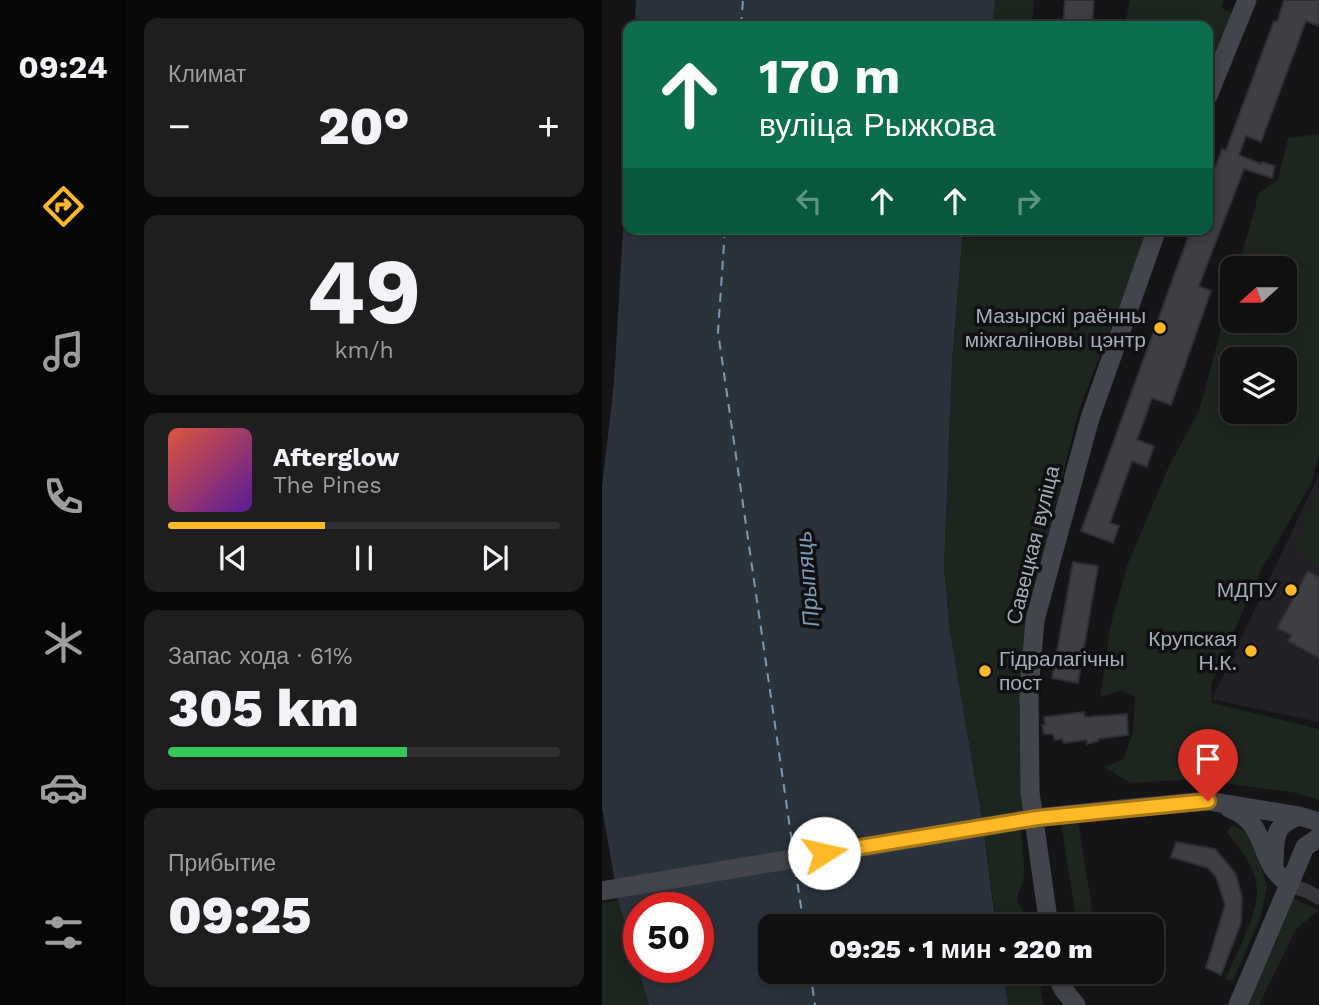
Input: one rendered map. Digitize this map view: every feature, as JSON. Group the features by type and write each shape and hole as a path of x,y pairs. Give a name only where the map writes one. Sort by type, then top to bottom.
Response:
{"main road":[{"path":"1213,84 1247,0"},
{"name":"Савецкая вуліца","path":"1047,914 1030,792 1030,691 1035,620 1090,418 1155,235"},
{"path":"1208,801 1242,814 1256,828 1274,869 1288,885"},
{"path":"602,891 1037,818 1122,809 1208,801 1299,816 1319,822"},
{"path":"1274,869 1275,834 1286,820 1299,816"},
{"path":"1288,885 1299,816"},
{"path":"1238,1005 1305,847 1319,837"},
{"path":"1056,984 1059,1005"},
{"path":"1057,984 1066,1005"},
{"path":"1060,984 1076,1005"}],"street":[{"path":"1288,885 1319,898"}],"shaded area":[{"path":"995,0 1034,0 1032,21 993,21"},
{"path":"1130,0 1224,0 1222,8 1233,14 1213,68 1213,21 1126,21"},
{"path":"1319,134 1319,456 1311,484 1261,570 1211,684 1212,703 1319,729 1319,800 1296,793 1196,779 1131,783 1104,767 1123,760 1133,733 1135,697 1121,690 1100,697 1110,628 1127,566 1169,466 1199,411 1220,333 1297,333 1297,256 1241,256 1259,193 1278,179 1288,138"},
{"path":"963,235 1148,235 1079,409 1026,626 1019,711 1026,811 982,819 950,632 944,569 952,362"},
{"name":"МДПУ","path":"1319,473 1319,722 1212,699 1316,481"},
{"path":"1319,486 1319,565 1304,557 1296,543"},
{"path":"1078,820 1092,909 1088,914 1079,914 1075,911 1061,823"},
{"path":"1233,825 1247,833 1258,854 1267,887 1261,916 1233,981 1225,979 1250,923 1257,891 1251,867 1227,832"},
{"path":"1021,830 1024,868 1018,901 1025,914 995,914 984,835"},
{"path":"1292,898 1319,910 1296,929 1259,1005 1246,1005"},
{"path":"618,900 623,917 623,983 643,983 649,1005 602,1005 602,903"},
{"path":"1005,984 1040,984 1043,1005 1008,1005"}],"water":[{"path":"636,0 995,0 993,21 635,21"},
{"name":"Прыпяць","path":"623,230 623,235 963,235 952,362 944,569 950,632 982,819 994,914 758,914 758,984 1005,984 1008,1005 649,1005 643,983 714,983 714,892 623,892 623,917 602,807 602,487 614,383"}],"building":[{"path":"1065,0 1094,0 1092,21 1063,21"},
{"path":"1284,0 1319,0 1319,26 1306,21 1261,142 1246,136 1239,155 1261,164 1262,162 1275,166 1272,178 1244,169 1199,286 1211,291 1171,405 1152,398 1137,440 1154,446 1147,467 1132,461 1110,523 1119,526 1113,543 1081,531 1189,235 1213,235 1213,173 1222,149 1226,150 1274,21 1277,22"},
{"path":"1073,562 1098,566 1078,683 1052,678"},
{"path":"1308,571 1319,577 1319,658 1288,641 1291,635 1277,628"},
{"path":"1084,712 1085,717 1127,714 1128,735 1098,739 1087,744 1086,740 1064,743 1062,739 1055,740 1053,734 1044,734 1044,717"},
{"path":"1176,842 1215,849 1236,874 1242,897 1241,923 1221,975 1206,968 1225,905 1216,877 1208,868 1171,857"}],"ferry route":[{"path":"741,21 743,0"},
{"path":"725,235 718,332 793,849"},
{"path":"795,868 802,914"},
{"path":"812,984 815,1005"}],"place":[{"name":"Мазырскі раённы міжгаліновы цэнтр","path":"1160,328"},
{"name":"МДПУ","path":"1291,590"},
{"name":"Крупская Н.К.","path":"1251,651"},
{"name":"Гідралагічны пост","path":"985,671"}],"route":[{"path":"824,853 1037,818 1208,801"}]}
